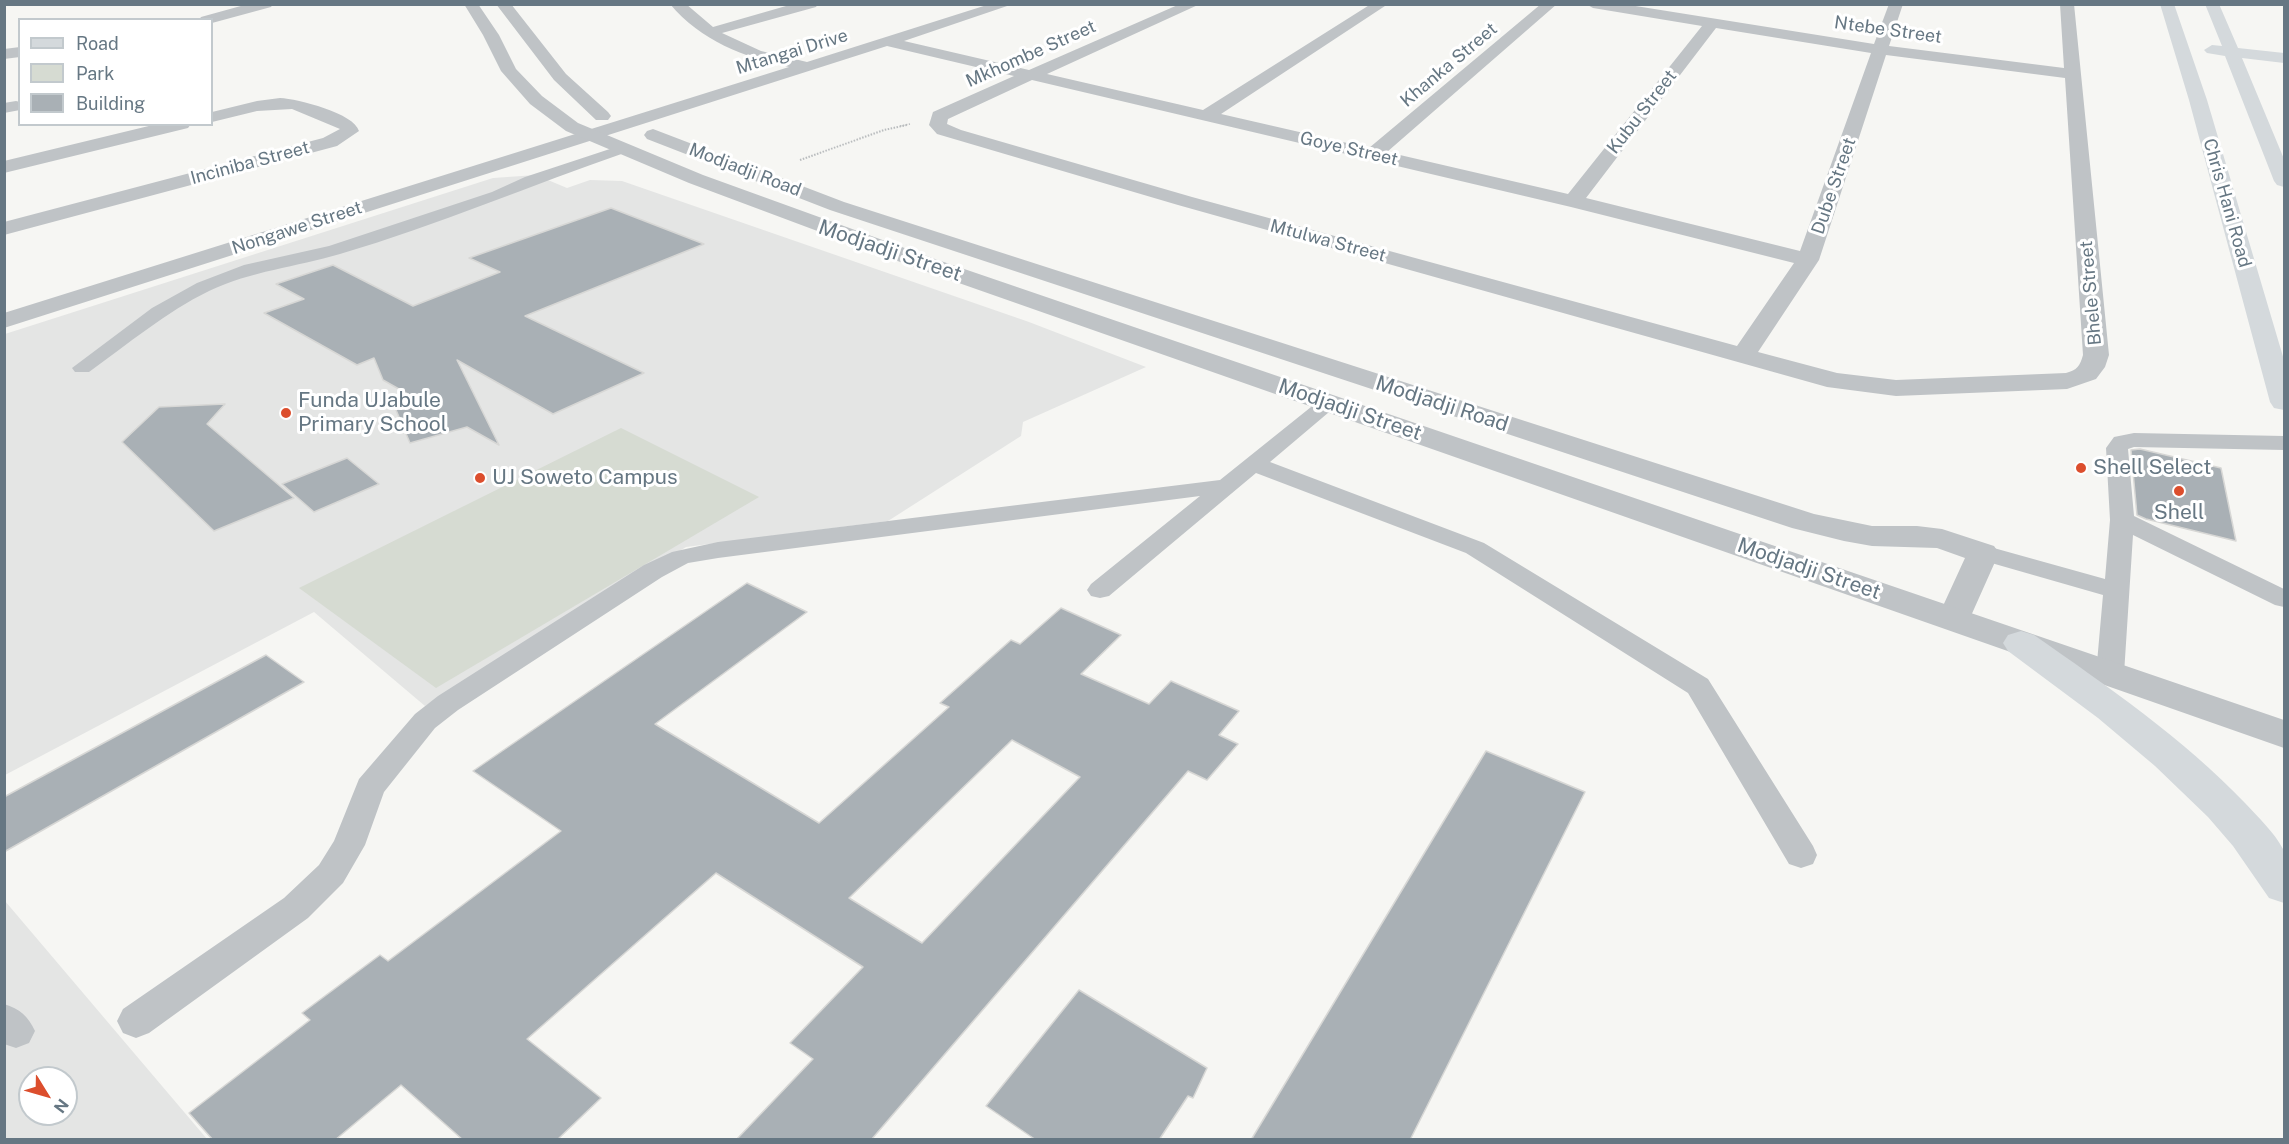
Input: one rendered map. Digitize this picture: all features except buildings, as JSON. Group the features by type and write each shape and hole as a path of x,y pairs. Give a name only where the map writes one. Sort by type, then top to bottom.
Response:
{"main road":[{"name":"Chris Hani Road","path":"2167,4 2182,46 2284,402"},
{"path":"2212,4 2284,182"},
{"path":"2182,46 2284,58"},
{"path":"2021,643 2142,732 2198,780 2250,836 2284,886"}],"street":[{"path":"213,18 266,4"},
{"name":"Modjadji Street","path":"471,4 491,35 508,71 536,100 572,127 596,126 803,220 2284,734"},
{"path":"503,4 596,126"},
{"path":"677,4 710,32 746,51 809,67"},
{"path":"710,32 811,4"},
{"name":"Mtangai Drive","path":"596,126 809,67 1005,4"},
{"name":"Mkhombe Street","path":"944,115 1193,4"},
{"path":"1206,116 1381,4"},
{"name":"Khanka Street","path":"1372,155 1550,4"},
{"name":"Ntebe Street","path":"1593,4 1880,50 2073,74"},
{"name":"Dube Street","path":"1744,354 1808,260 1846,156 1896,4"},
{"name":"Bhele Street","path":"1744,354 1836,381 1879,387 2067,381 2091,371 2096,355 2067,4"},
{"name":"Kubu Street","path":"1573,201 1712,23"},
{"name":"Goye Street","path":"888,42 1573,201 1808,260"},
{"path":"519,83 560,77"},
{"name":"Inciniba Street","path":"4,228 330,142 350,131 346,125 303,106 293,104 269,105 213,117"},
{"name":"Mtulwa Street","path":"944,115 938,125 943,130 955,134 1162,195 1744,354"},
{"path":"4,167 174,126"},
{"name":"Nongawe Street","path":"4,321 596,126"},
{"name":"Modjadji Road","path":"639,147 757,175 837,206 1803,521 1844,532 1872,536 1917,536 1941,539 1983,553"},
{"name":"Modjadji Road","path":"803,220 837,206"},
{"path":"1954,619 1983,553"}],"lane":[{"path":"82,368 159,312 203,287 250,269 334,250 498,195 548,186 639,147"},
{"path":"1100,590 1328,403"},
{"path":"2110,674 2122,520 2117,448 2122,442 2134,440 2284,443"},
{"path":"1253,464 1475,548 1698,686 1801,855"},
{"path":"136,1021 296,908 331,874 349,845 370,787 425,721 448,703 653,571 681,557 718,550 1226,486"},
{"path":"2122,520 2284,599"},
{"path":"1983,553 2115,590"}],"path":[{"path":"757,175 884,130 944,115"}],"shaded area":[{"name":"UJ Soweto Campus","path":"536,175 567,188 590,180 622,181 1029,322 1146,367 1023,422 1021,436 888,521 686,547 425,706 314,612 5,775 5,334 493,178"},
{"path":"5,901 207,1139 5,1139"}],"green space":[{"path":"621,428 759,497 436,688 299,588"}],"place":[{"name":"Funda UJabule Primary School","path":"286,413"},
{"name":"Shell Select","path":"2081,468"},
{"name":"UJ Soweto Campus","path":"480,478"},
{"name":"Shell","path":"2179,491"}]}
